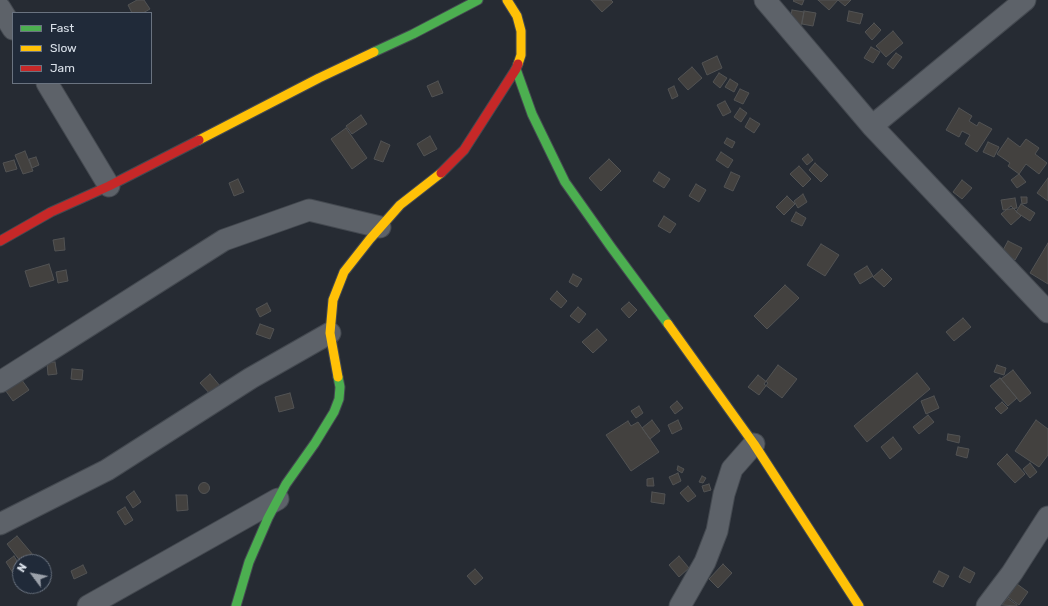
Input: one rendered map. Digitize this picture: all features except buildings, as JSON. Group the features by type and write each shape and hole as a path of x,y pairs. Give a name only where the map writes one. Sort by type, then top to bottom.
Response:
{"street":[{"path":"0,241 51,212 109,186 319,78 413,34 478,0"},
{"path":"236,606 249,562 268,518 286,484 315,443 334,412 339,399 340,387 330,333 333,300 344,272 380,227 400,205 436,178 464,150 516,69 521,55 521,31 517,16 507,0"},
{"path":"765,0 872,126 1048,312"},
{"path":"872,126 1024,0"},
{"path":"0,8 12,27"},
{"path":"516,69 532,114 565,182 754,444 859,606"},
{"path":"47,84 109,186"},
{"path":"0,382 224,240 309,210 380,227"},
{"path":"0,524 107,470 251,378 330,333"},
{"path":"680,606 706,562 717,531 724,494 732,469 754,444"},
{"path":"88,606 278,499"},
{"path":"987,606 1012,573 1048,517"}],"traffic: fast":[{"path":"374,52 413,34 478,0"},
{"path":"516,69 532,114 565,182 668,324"},
{"path":"236,606 249,562 268,518 286,484 315,443 334,412 339,399 340,387 338,377"}],"traffic: slow":[{"path":"507,0 517,16 521,31 521,55 518,64"},
{"path":"199,140 319,78 374,52"},
{"path":"338,377 330,333 333,300 344,272 370,239 400,205 441,173"},
{"path":"668,324 754,444 859,606"}],"traffic: jam":[{"path":"441,173 464,150 518,64"},
{"path":"0,241 51,212 109,186 199,140"}]}
